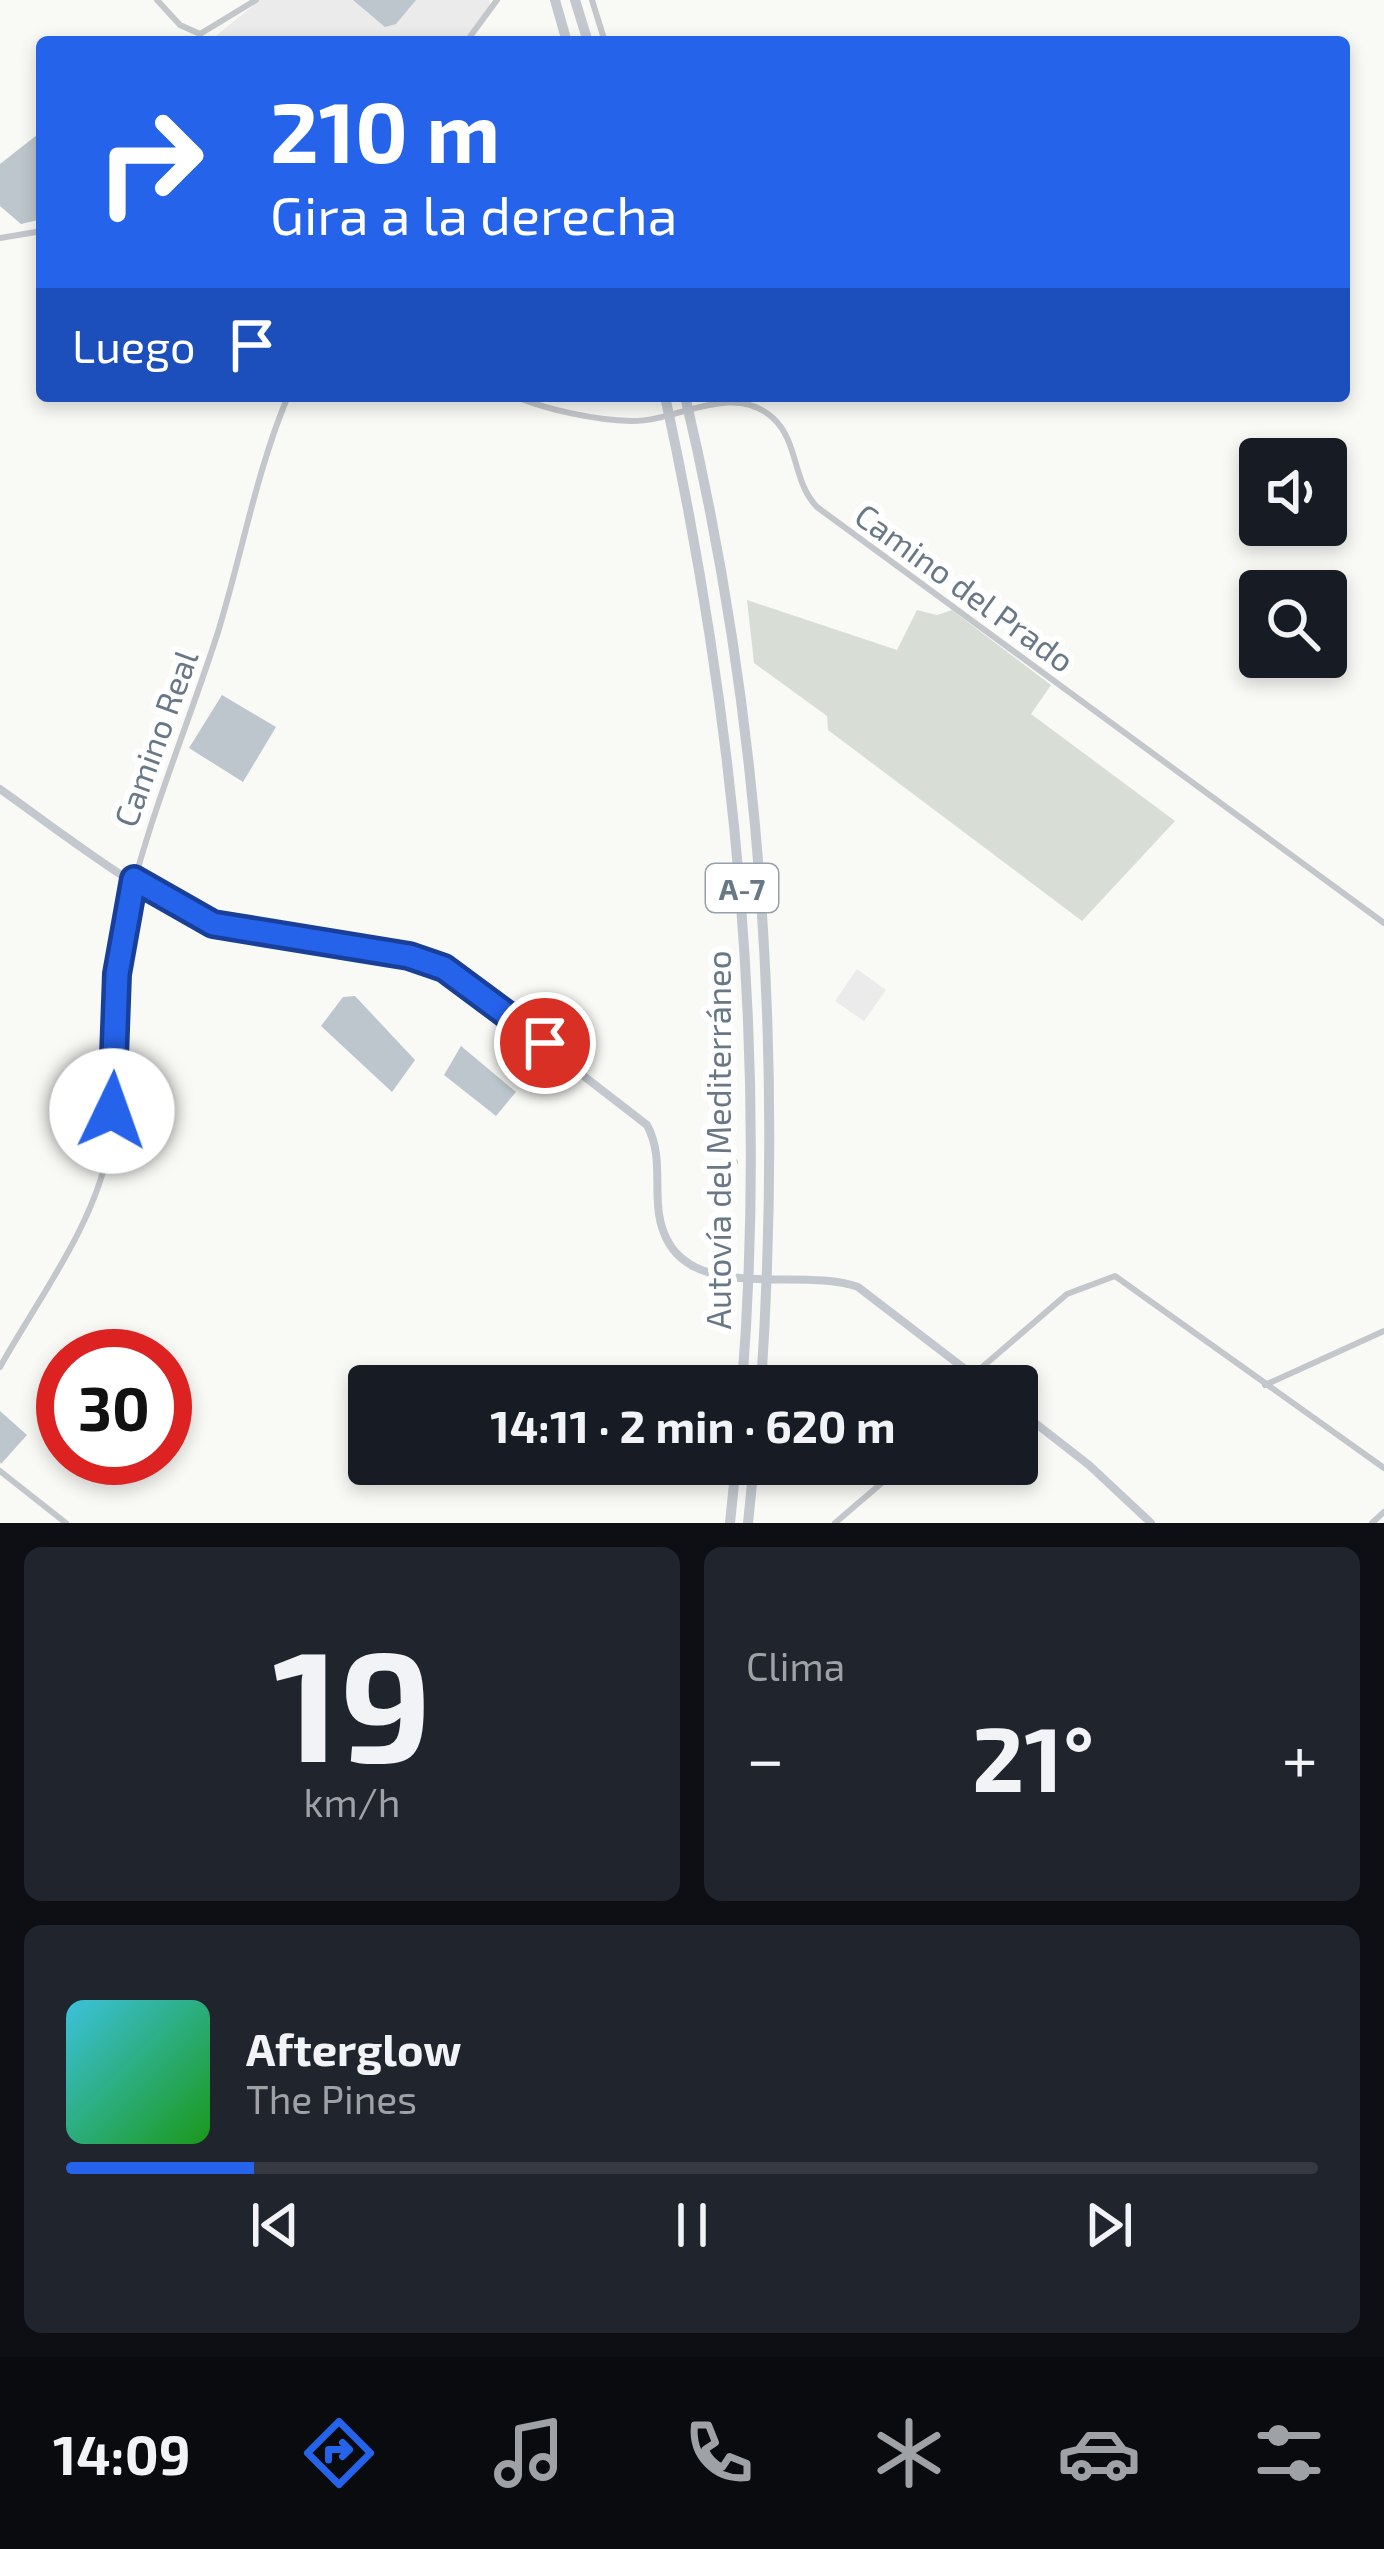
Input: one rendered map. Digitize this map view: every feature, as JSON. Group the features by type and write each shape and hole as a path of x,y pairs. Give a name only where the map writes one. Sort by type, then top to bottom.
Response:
{"highway":[{"path":"555,0 566,36"},
{"path":"575,0 586,36"},
{"name":"Autovía del Mediterráneo","path":"666,402 718,666 740,859 752,1107 743,1365"},
{"name":"Autovía del Mediterráneo","path":"686,402 731,634 761,883 770,1100 762,1365"},
{"path":"730,1523 734,1485"},
{"path":"748,1523 752,1485"}],"main road":[{"path":"0,788 134,879 213,924 409,956 444,968 647,1125 659,1156 662,1230 678,1257 710,1274 794,1277 858,1287 960,1365"},
{"path":"1038,1425 1151,1523"}],"street":[{"path":"157,0 180,25 200,34 256,0"},
{"path":"470,36 497,0"},
{"path":"592,0 603,36"},
{"path":"0,238 36,232"},
{"name":"Camino Real","path":"0,1366 84,1217 102,1173 114,1091 122,934 134,879 153,806 219,627 286,402"},
{"name":"Camino del Prado","path":"538,402 612,420 643,421 713,404 746,404 772,417 789,440 801,485 817,507 1384,922"},
{"path":"713,1171 735,1162"},
{"path":"985,1365 1067,1294 1115,1276 1384,1468"},
{"path":"1265,1385 1384,1331"},
{"path":"0,1472 66,1523"},
{"path":"836,1523 880,1485"},
{"path":"1372,1523 1384,1512"}],"shaded area":[{"path":"260,0 489,0 490,5 467,36 216,36"},
{"path":"353,0 416,0 396,24 385,27"},
{"path":"36,136 36,220 21,224 0,206 0,164"},
{"path":"747,600 897,650 917,610 937,615 952,610 1051,685 1031,714 1175,821 1082,921 828,730 827,716 754,663"},
{"path":"222,695 276,727 243,782 189,748"},
{"path":"857,969 886,990 864,1021 835,1001"},
{"path":"355,996 415,1060 392,1092 321,1026 343,997"},
{"path":"461,1046 516,1092 496,1116 444,1075"},
{"path":"0,1411 27,1435 1,1464 0,1462"}],"route":[{"path":"112,1111 117,974 134,879 213,924 409,956 444,968 545,1043"}]}
